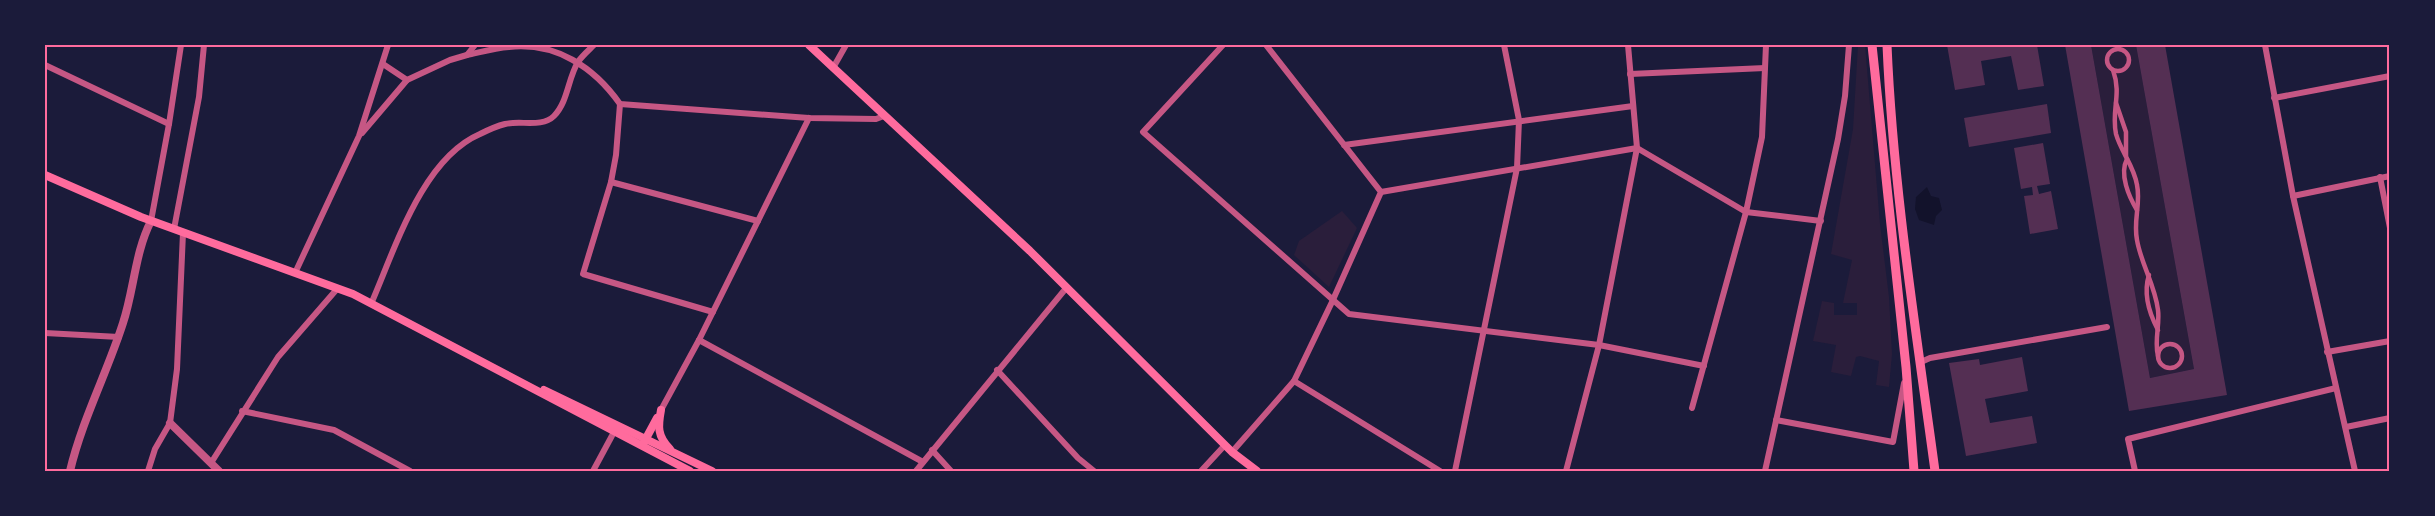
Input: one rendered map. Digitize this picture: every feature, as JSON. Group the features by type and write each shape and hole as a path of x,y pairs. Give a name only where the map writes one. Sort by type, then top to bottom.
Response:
{"main road":[{"path":"809,45 1067,287 1228,448 1257,471"},
{"path":"1872,45 1914,471"},
{"path":"1887,45 1899,179 1935,471"},
{"path":"45,175 151,221 295,273 371,304 511,375 565,399 644,442 690,471"},
{"path":"511,375 614,432 692,460"},
{"path":"644,442 661,410"},
{"path":"661,410 658,431 661,438 670,448 712,471"}],"street":[{"path":"70,471 78,438 119,337 141,246 151,221 181,45"},
{"path":"174,229 199,96 204,45"},
{"path":"295,273 359,136 388,45"},
{"path":"467,55 476,45"},
{"path":"371,304 421,191 439,164 458,147 477,135 506,124 539,122 552,118 559,109 578,62 594,45"},
{"path":"833,68 846,45"},
{"path":"1223,45 1143,132 1332,302 1349,314 1485,329 1599,345 1704,366"},
{"path":"1266,45 1380,192"},
{"path":"1455,471 1516,168 1519,120 1504,45"},
{"path":"1566,471 1599,345 1637,148 1628,45"},
{"path":"1692,408 1746,212 1762,137 1766,45"},
{"path":"1765,471 1840,128 1849,45"},
{"path":"2265,45 2293,196 2355,471"},
{"path":"359,136 407,80 450,60 510,47 534,47 553,51 578,62 607,86 620,104 616,155 611,182 583,274 713,312"},
{"path":"2114,70 2122,71 2128,66 2129,58 2121,50 2114,50 2107,57 2107,64 2114,70 2118,84 2116,132 2137,183 2135,230 2156,299 2158,356 2163,366 2171,368 2178,365 2182,354 2179,348 2172,344 2164,346 2158,356"},
{"path":"383,64 407,80"},
{"path":"45,65 169,124"},
{"path":"1630,74 1765,68"},
{"path":"2274,98 2390,76"},
{"path":"2116,103 2126,132 2124,165 2127,186 2137,211"},
{"path":"620,104 809,118 876,119 884,116"},
{"path":"1344,145 1633,106"},
{"path":"661,410 713,312 809,118"},
{"path":"1380,192 1637,148 1746,212 1821,221"},
{"path":"2293,196 2390,176"},
{"path":"2380,177 2390,228"},
{"path":"611,182 758,221"},
{"path":"1201,471 1228,448 1294,381 1332,302 1380,192"},
{"path":"148,471 156,449 170,423 177,369 183,232"},
{"path":"2150,275 2147,283 2148,300 2152,318 2158,330"},
{"path":"916,471 1067,287"},
{"path":"211,463 278,357 337,289"},
{"path":"1921,362 1930,358 2107,327"},
{"path":"45,333 119,337"},
{"path":"699,339 923,462"},
{"path":"2327,352 2390,341"},
{"path":"998,370 1078,458 1094,471"},
{"path":"1776,420 1893,442 1906,372"},
{"path":"1294,381 1440,471"},
{"path":"2135,471 2128,439 2336,388"},
{"path":"242,411 334,430 410,471"},
{"path":"2346,427 2390,418"},
{"path":"170,423 219,471"},
{"path":"593,471 614,432"},
{"path":"932,450 951,471"}],"shaded area":[{"path":"1858,45 1865,45 1880,224 1889,297 1892,354 1889,387 1876,385 1879,361 1860,356 1856,357 1851,376 1831,372 1836,345 1813,341 1822,301 1834,303 1834,315 1857,315 1857,303 1843,303 1852,260 1831,254 1853,129"},
{"path":"2091,45 2136,45 2194,369 2150,378"},
{"path":"1927,187 1931,196 1939,198 1942,210 1936,216 1934,225 1919,220 1915,209 1916,197"},
{"path":"1342,211 1357,228 1329,287 1294,255 1299,241"}],"building":[{"path":"1947,45 2037,45 2044,86 2018,90 2011,56 1981,61 1985,85 1955,90"},
{"path":"2065,45 2091,45 2150,378 2194,369 2136,45 2165,45 2227,395 2129,411"},
{"path":"2047,104 2051,133 1969,147 1964,118"},
{"path":"2043,143 2050,184 2037,186 2039,194 2051,191 2058,229 2030,234 2024,196 2033,195 2032,187 2021,189 2014,148"},
{"path":"2022,357 2028,391 1985,399 1990,423 2032,416 2037,443 1966,456 1949,363 1979,359 1980,365"}]}
